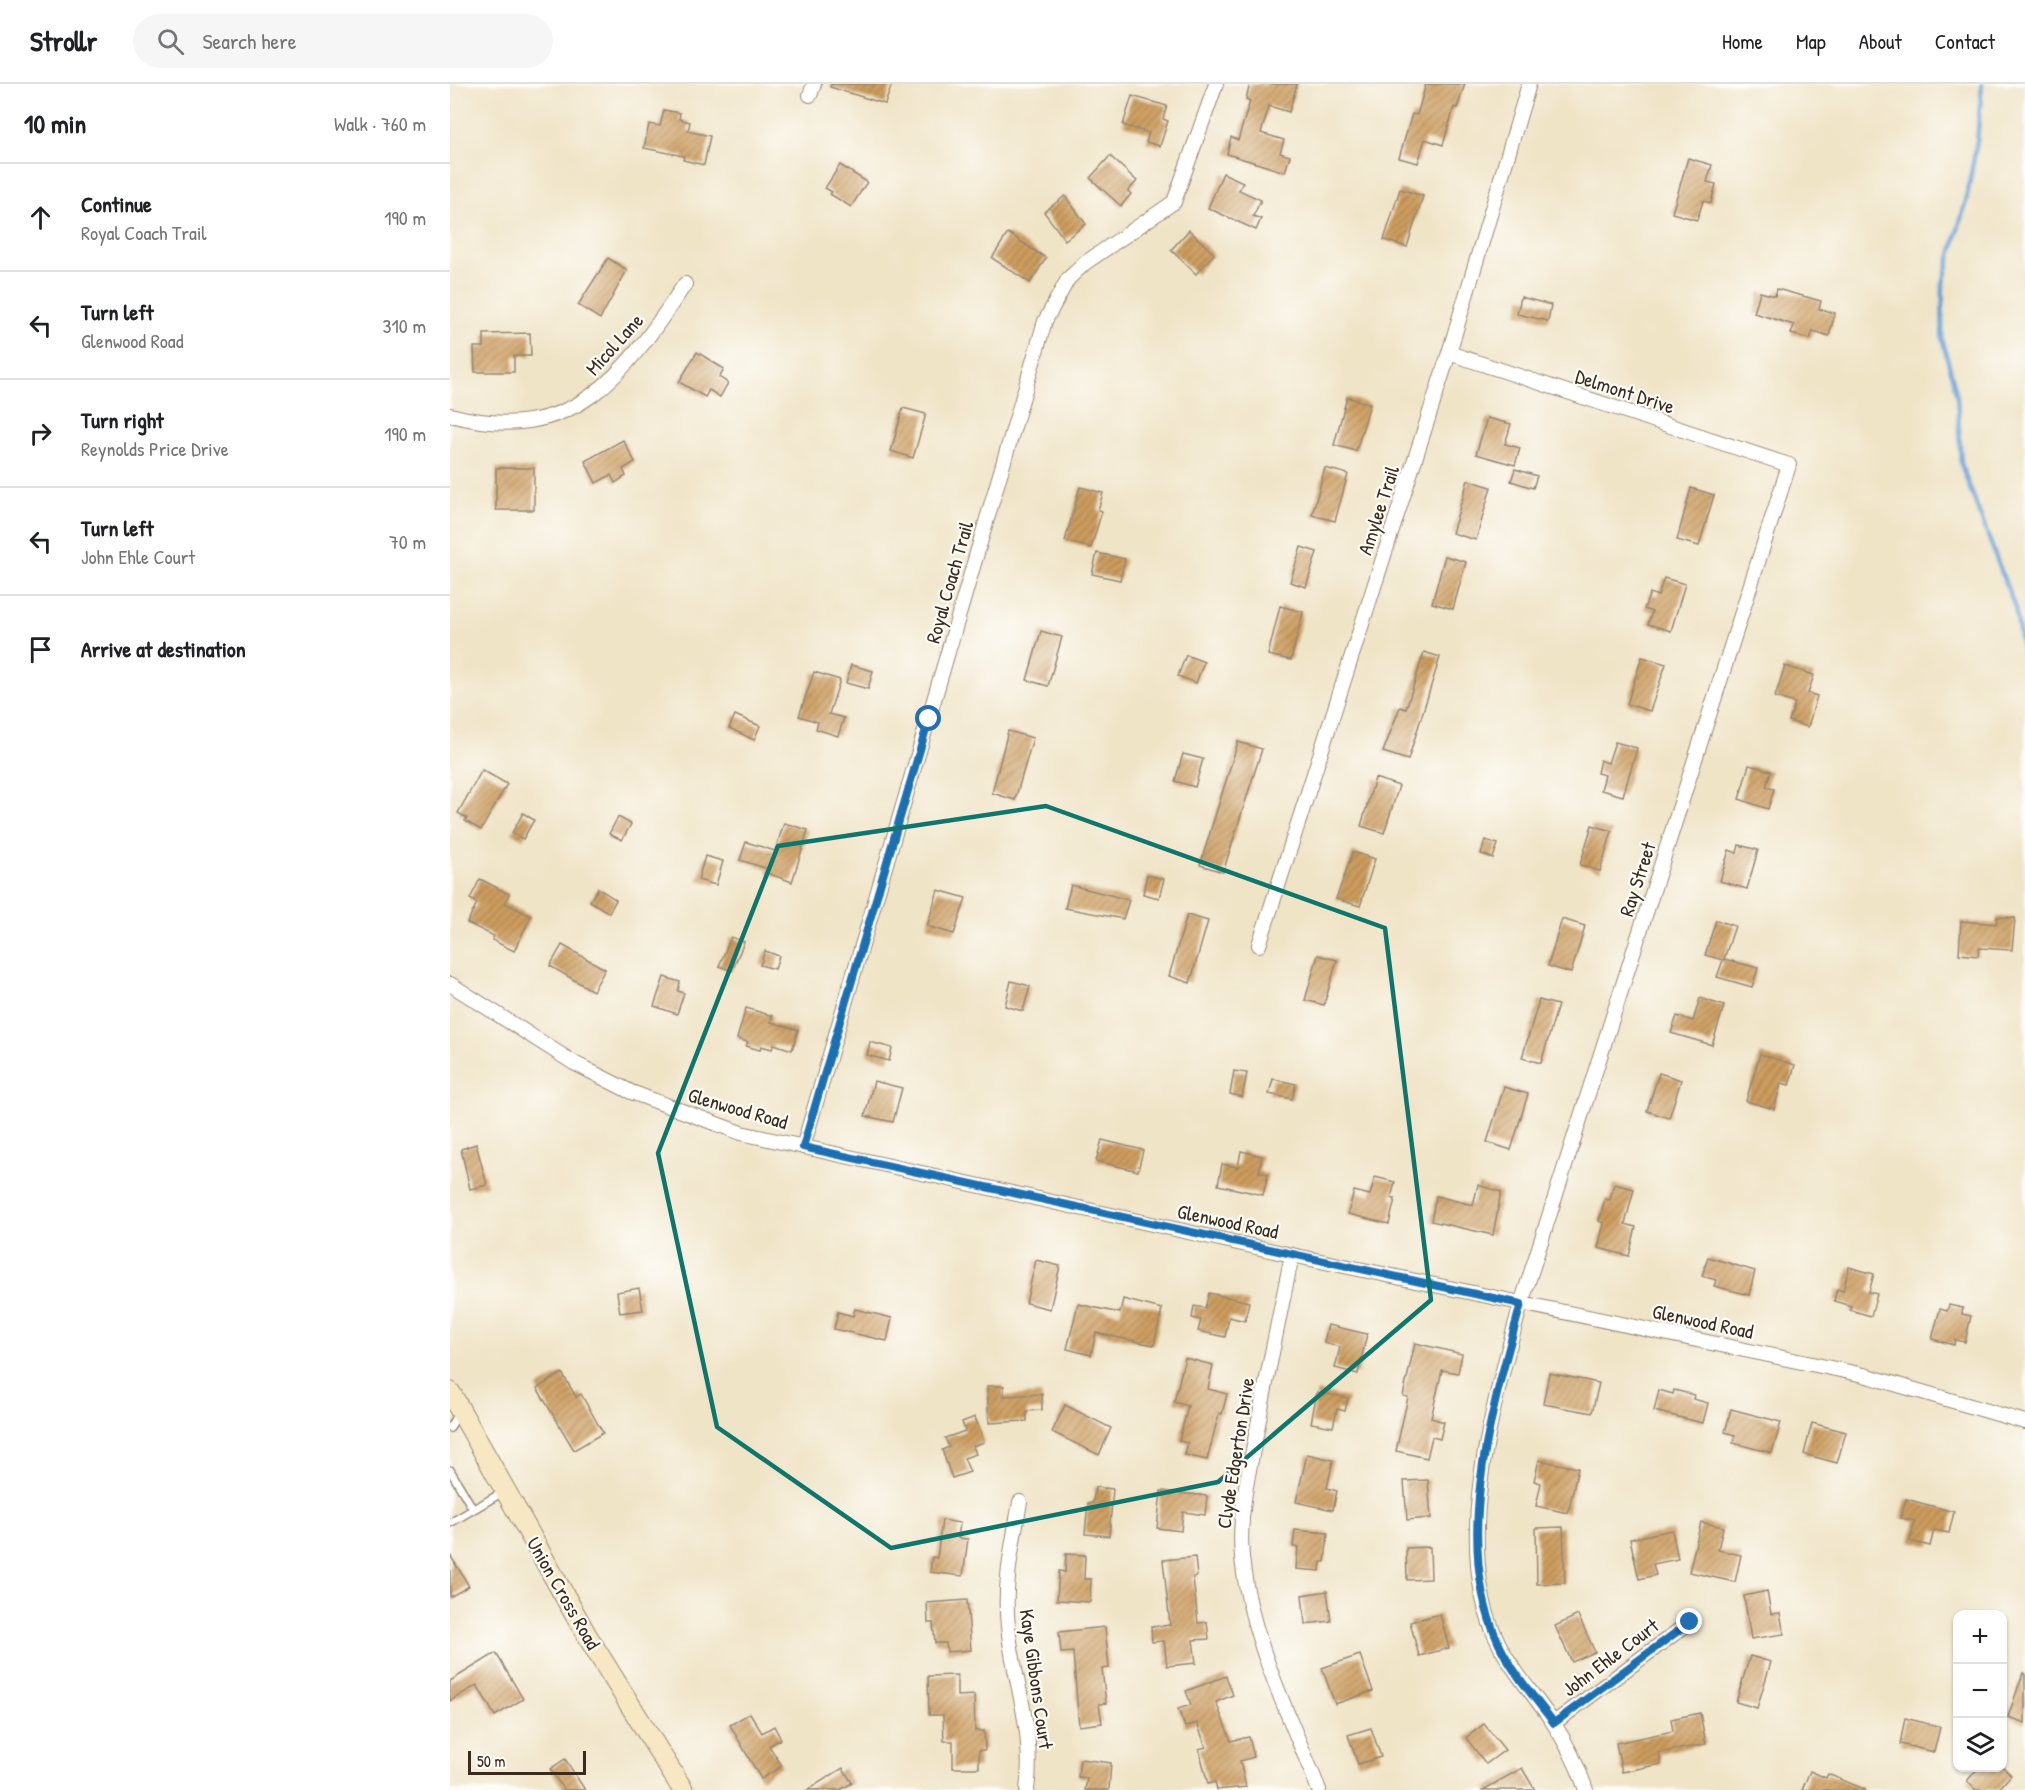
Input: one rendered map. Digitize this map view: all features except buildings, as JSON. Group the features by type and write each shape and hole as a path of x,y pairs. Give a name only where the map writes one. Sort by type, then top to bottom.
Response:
{"main road":[{"name":"Union Cross Road","path":"455,1401 586,1634 683,1790"}],"street":[{"name":"Royal Coach Trail","path":"803,1147 1045,321 1068,279 1085,262 1174,202 1216,84"},
{"name":"Amylee Trail","path":"1259,945 1449,353 1529,84"},
{"name":"Micol Lane","path":"450,416 497,423 526,421 554,414 581,402 616,377 636,356 685,284"},
{"name":"Delmont Drive","path":"1449,353 1790,465"},
{"name":"Ray Street","path":"1586,1790 1554,1723 1500,1646 1482,1591 1479,1557 1480,1472 1498,1387 1521,1304 1790,465"},
{"name":"Glenwood Road","path":"450,984 574,1064 631,1092 741,1133 1292,1255 1864,1375 2025,1422"},
{"name":"Clyde Edgerton Drive","path":"1292,1255 1247,1479 1241,1529 1242,1558 1259,1636 1277,1690 1319,1790"},
{"name":"Kaye Gibbons Court","path":"1020,1502 1009,1564 1007,1604 1012,1657 1029,1731 1028,1790"},
{"name":"John Ehle Court","path":"1554,1723 1690,1622"}],"lane":[{"path":"450,1428 455,1401"},
{"path":"450,1470 473,1509"},
{"path":"450,1522 505,1490"}],"highlighted area":[{"path":"1046,806 1385,928 1431,1300 1218,1482 891,1548 717,1427 658,1153 778,846"}],"waterway":[{"path":"1982,84 1977,141 1966,201 1943,283 1942,338 1957,396 1961,464 2015,608 2025,665"}],"route":[{"path":"929,719 803,1147 1521,1304 1498,1387 1480,1472 1478,1518 1482,1591 1491,1626 1500,1646 1511,1665 1554,1723 1690,1622"}]}
